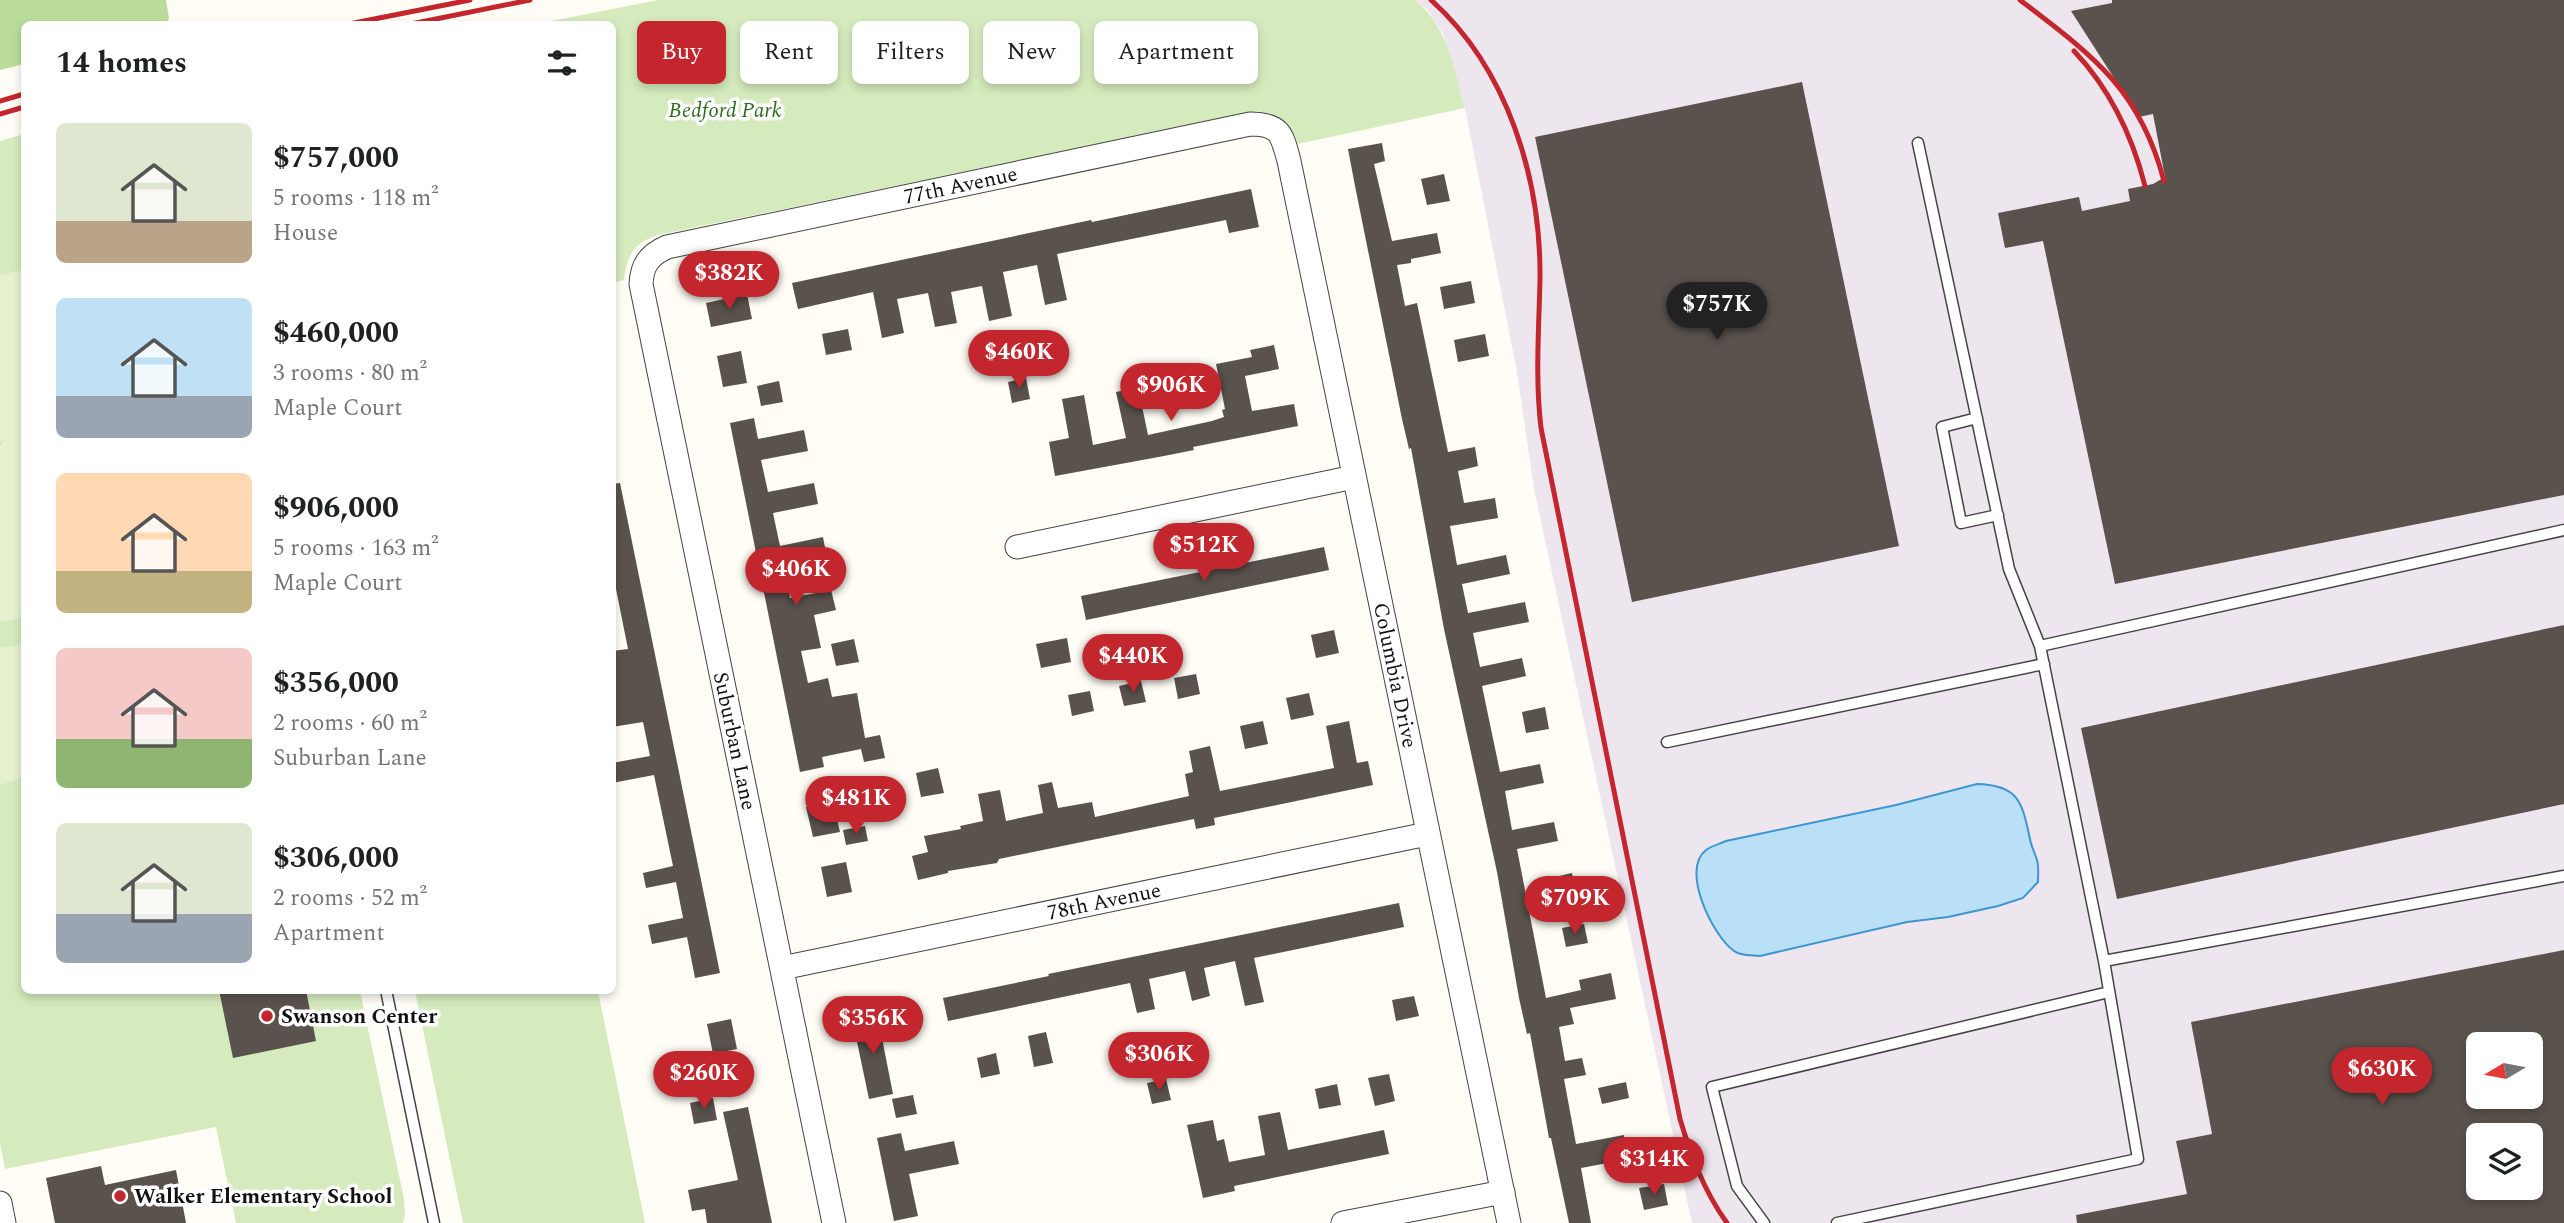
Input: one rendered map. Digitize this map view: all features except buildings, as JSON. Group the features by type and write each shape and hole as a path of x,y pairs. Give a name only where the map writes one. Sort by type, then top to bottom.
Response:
{"street":[{"name":"77th Avenue","path":"648,260 667,247 1250,124 1266,124 1276,128"},
{"name":"Columbia Drive","path":"1276,128 1284,142 1289,161 1509,1223"},
{"name":"Suburban Lane","path":"648,260 642,269 641,284 834,1223"},
{"path":"1017,547 1354,477"},
{"name":"78th Avenue","path":"782,968 1427,834"},
{"path":"1343,1223 1503,1192"},
{"path":"0,1203 4,1223"}],"lane":[{"path":"1837,1223 2138,1159 2104,961 2044,664 2040,646 2009,569 1918,144"},
{"path":"1977,418 1942,427 1961,523 1998,515"},
{"path":"2040,646 2564,530"},
{"path":"1667,742 2044,664"},
{"path":"2104,961 2564,876"},
{"path":"1764,1223 1737,1186 1712,1087 2109,992"},
{"path":"387,994 433,1223"}],"shaded area":[{"path":"1415,0 2564,0 2564,1223 1692,1223 1534,489 1517,372 1465,108 1443,34 1427,9"}],"green space":[{"path":"0,0 166,0 168,21 21,21 21,65 0,70"},
{"name":"Bedford Park","path":"658,0 1415,0 1435,22 1442,36 1465,108 1298,144 1288,126 1258,111 658,235 637,246 629,257 624,280 616,282 616,21 551,21"},
{"path":"21,135 21,994 361,994 404,1199 403,1223 236,1223 216,1127 5,1169 0,1143 0,141"},
{"path":"21,271 21,618 0,622 0,447 5,439 0,442 0,275"},
{"path":"21,644 21,776 0,785 0,648"},
{"path":"416,994 599,994 645,1223 463,1223"}],"water":[{"path":"1977,784 1991,785 2010,792 2021,806 2038,868 2038,882 2023,898 1998,906 1948,917 1907,922 1760,956 1736,953 1717,932 1709,918 1702,902 1696,872 1699,859 1710,847 1726,841 1896,805"}],"railway":[{"path":"364,21 470,0"},
{"path":"426,21 530,0"},
{"path":"1431,0 1458,28 1481,59 1500,92 1526,165 1539,241 1538,372 1541,428 1680,1119 1699,1173 1727,1223"},
{"path":"2020,0 2091,57 2127,98 2142,122 2164,181"},
{"path":"2074,51 2099,81 2127,131 2145,186"},
{"path":"0,101 21,95"},
{"path":"0,114 21,108"}],"place":[{"name":"Swanson Center","path":"267,1016"},
{"name":"Walker Elementary School","path":"120,1196"}]}
